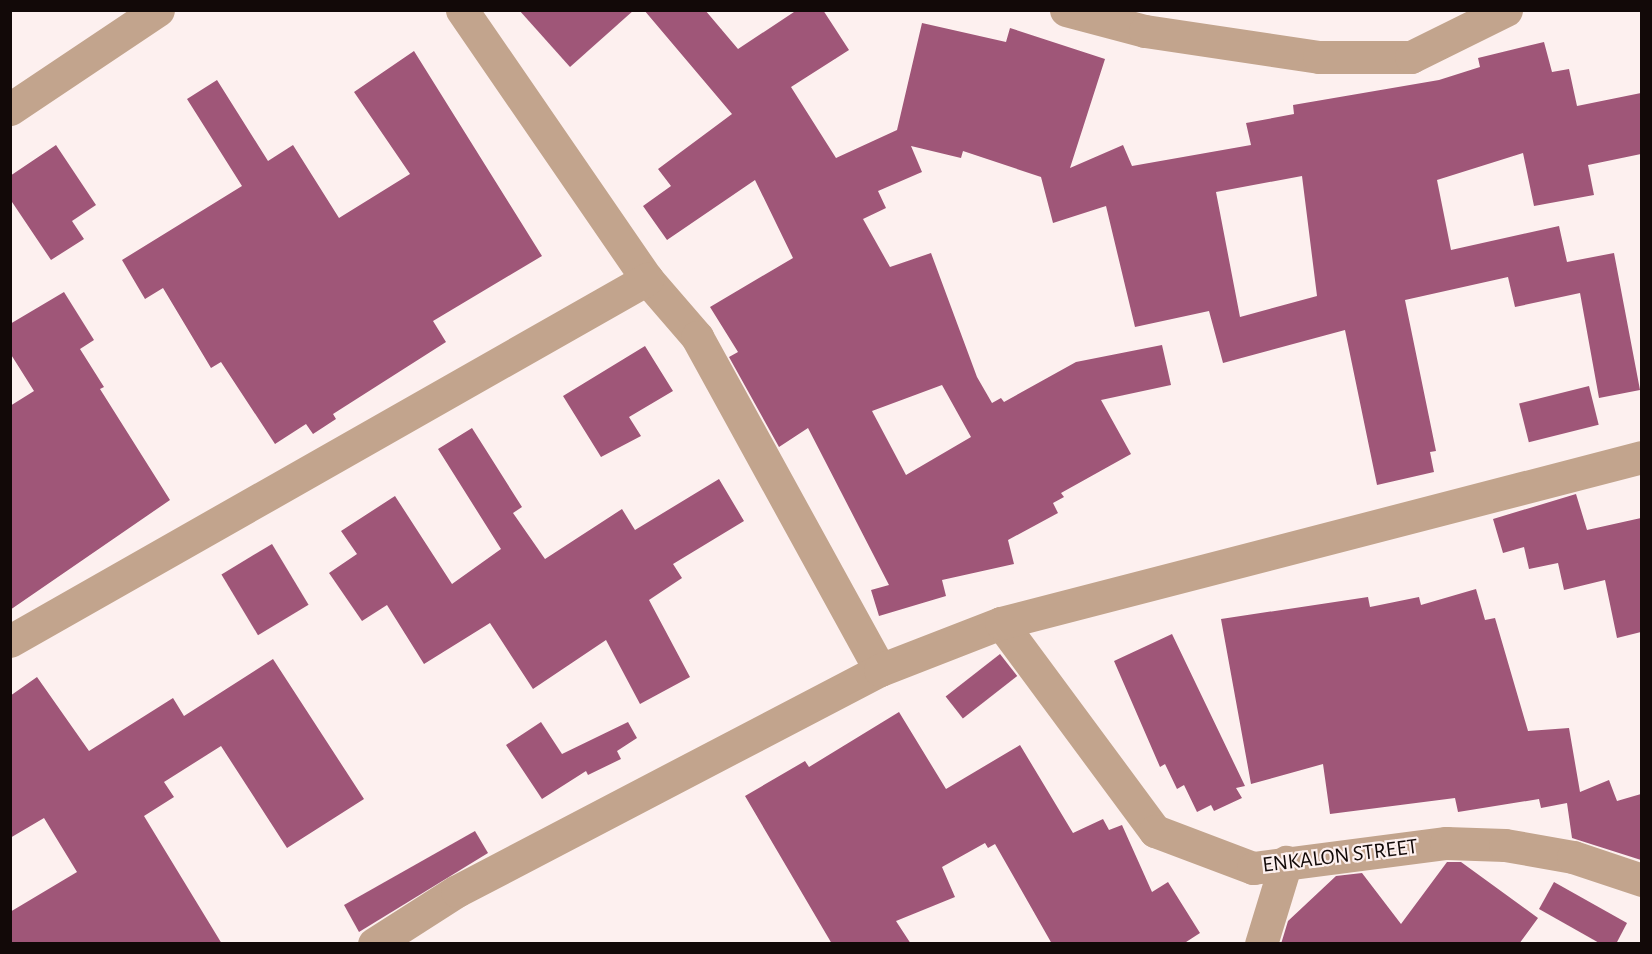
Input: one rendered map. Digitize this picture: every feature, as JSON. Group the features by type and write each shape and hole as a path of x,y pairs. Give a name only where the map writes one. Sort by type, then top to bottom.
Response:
{"street":[{"path":"10,109 158,10"},
{"path":"462,10 647,279 697,337 880,670"},
{"path":"1066,10 1145,31 1319,57 1411,57 1506,10"},
{"path":"10,641 647,279"},
{"path":"374,944 457,891 880,670 1001,623 1641,457"},
{"name":"ENKALON STREET","path":"1001,623 1155,831 1253,868 1446,843 1505,844 1573,857 1641,880"},
{"path":"1261,944 1286,862"}],"building":[{"path":"519,10 634,10 570,67"},
{"path":"644,10 705,10 738,49 797,10 823,10 849,50 791,87 836,158 897,130 922,23 1006,42 1010,28 1105,59 1070,168 1123,145 1132,166 1251,145 1246,123 1294,114 1293,105 1439,80 1480,67 1478,58 1544,42 1552,72 1569,69 1577,106 1641,93 1641,154 1588,165 1594,195 1534,206 1523,153 1437,180 1451,250 1559,226 1567,262 1614,253 1640,390 1599,398 1580,293 1515,307 1508,277 1405,300 1436,451 1430,452 1434,472 1377,485 1345,330 1223,363 1209,311 1135,327 1106,206 1053,223 1041,177 963,151 961,158 911,146 922,172 878,191 886,208 863,219 890,267 931,253 977,377 992,403 1001,398 1004,402 1076,362 1162,345 1171,385 1101,400 1131,454 1061,493 1064,497 1053,503 1058,513 1008,540 1014,564 942,580 946,596 879,616 871,590 889,585 808,428 779,447 729,357 738,352 710,307 793,258 755,180 667,240 643,206 671,186 658,169 732,114","holes":["1302,176 1317,296 1240,317 1216,192","942,385 971,437 906,475 872,411"]},
{"path":"414,51 542,256 433,321 446,342 333,414 336,419 313,434 306,424 275,444 221,362 211,368 163,288 145,299 122,260 242,186 187,99 217,80 268,161 293,145 339,218 410,174 354,92"},
{"path":"56,145 96,205 72,221 84,239 51,260 10,199 10,176"},
{"path":"64,292 94,340 80,349 104,387 100,389 170,500 10,610 10,406 34,391 10,353 10,324"},
{"path":"645,346 673,391 629,417 641,436 601,457 563,396"},
{"path":"1589,386 1599,425 1529,442 1519,403"},
{"path":"472,428 522,507 513,513 545,559 622,509 635,530 719,479 744,521 673,564 682,578 649,600 690,677 640,704 606,640 533,689 490,623 424,664 387,605 362,621 329,573 357,554 341,531 395,496 452,584 501,549 438,449"},
{"path":"1576,494 1587,530 1641,518 1641,632 1617,638 1605,580 1564,590 1558,563 1529,569 1524,547 1503,553 1493,519"},
{"path":"272,544 309,605 258,635 221,574"},
{"path":"1476,589 1485,620 1495,618 1528,731 1569,728 1580,792 1609,780 1617,801 1641,794 1641,860 1572,838 1567,803 1541,808 1539,799 1458,812 1455,798 1330,814 1323,764 1251,784 1221,619 1368,597 1370,607 1419,597 1421,605"},
{"path":"1172,634 1245,786 1236,788 1242,798 1214,811 1211,805 1197,812 1184,785 1177,789 1165,764 1160,767 1114,661"},
{"path":"1000,654 1017,676 963,719 946,696"},
{"path":"273,659 364,799 287,848 221,746 164,782 174,797 144,816 222,944 10,944 10,912 77,872 44,818 10,838 10,696 37,677 89,751 173,698 184,716"},
{"path":"899,712 946,789 1020,745 1073,833 1103,819 1109,830 1122,825 1152,892 1168,882 1200,933 1183,944 1052,944 995,844 988,848 985,843 942,867 955,897 896,921 911,944 832,944 745,796 805,761 809,767"},
{"path":"541,722 562,754 628,722 637,738 617,751 621,759 588,775 586,771 542,799 506,745"},
{"path":"475,831 488,853 359,932 344,905"},
{"path":"1447,862 1461,862 1538,918 1519,944 1281,944 1288,921 1336,876 1362,873 1401,924"},
{"path":"1554,882 1627,923 1616,944 1601,944 1539,909"}]}
